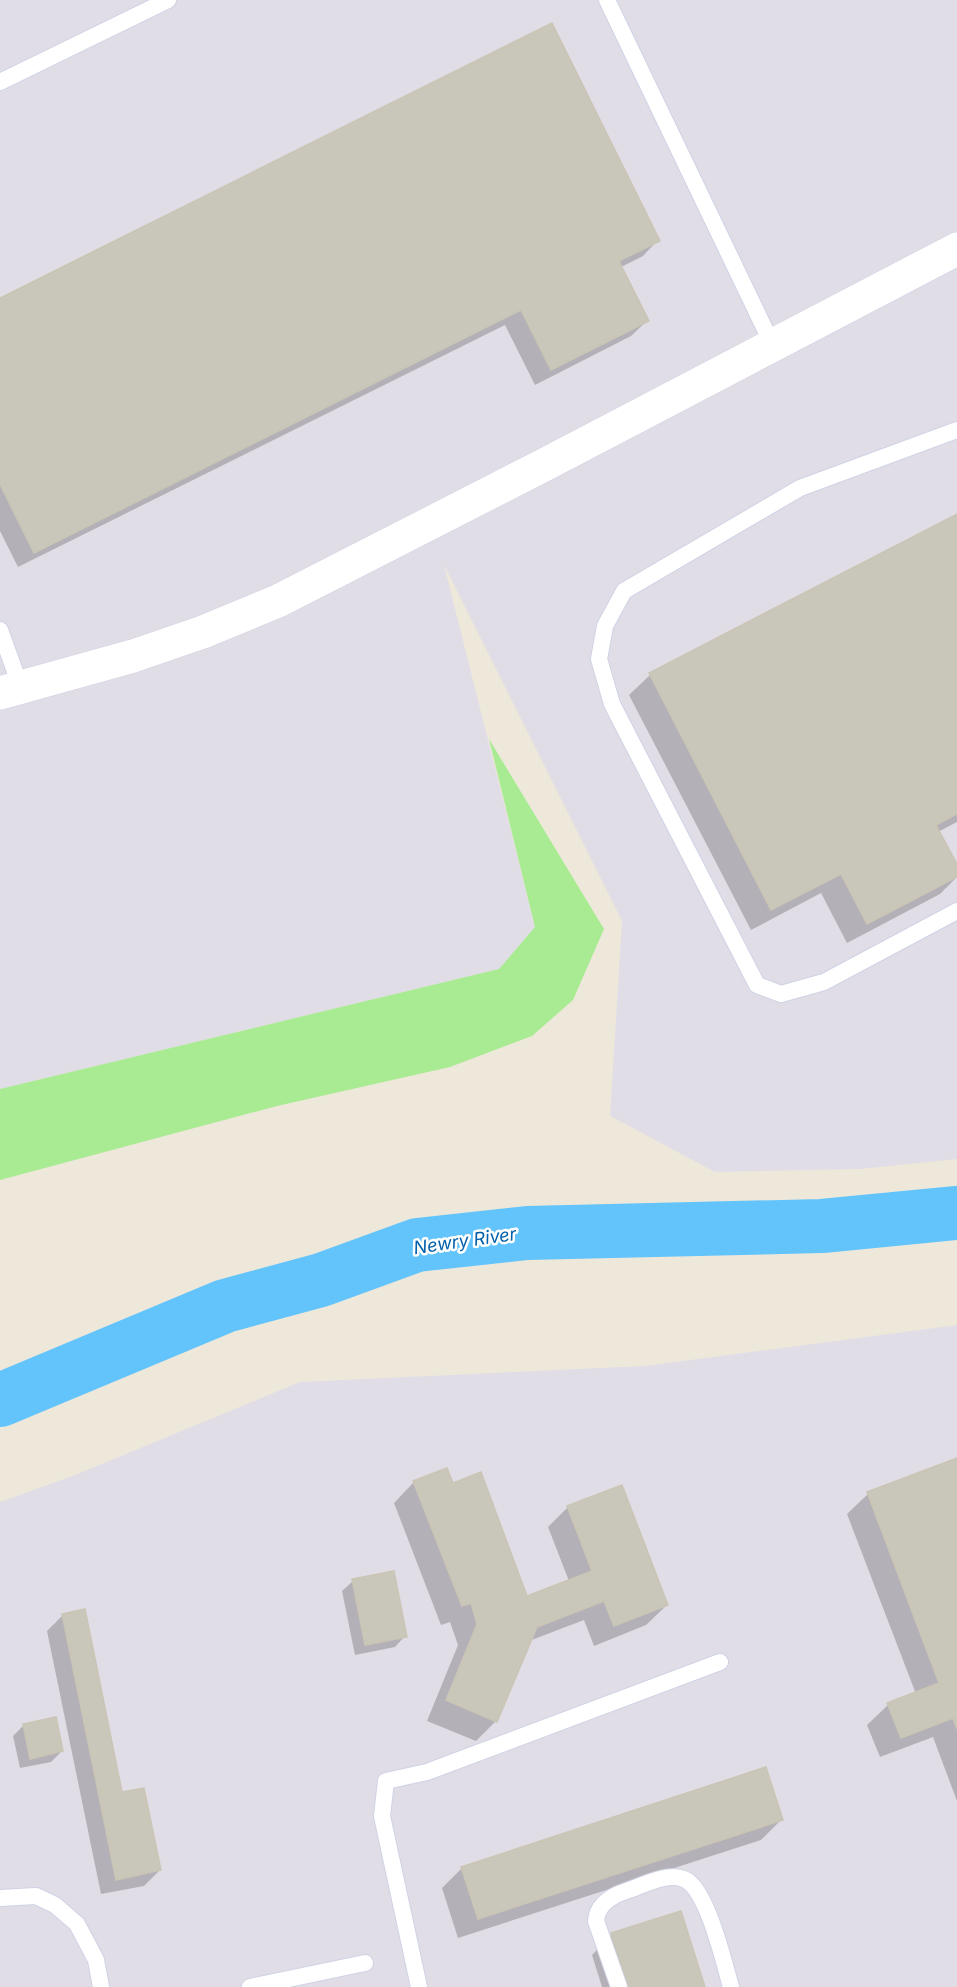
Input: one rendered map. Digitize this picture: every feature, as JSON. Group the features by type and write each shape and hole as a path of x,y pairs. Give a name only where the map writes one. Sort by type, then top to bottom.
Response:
{"street":[{"path":"10,691 133,656 203,632 278,601 365,558 957,249"}],"lane":[{"path":"0,82 168,0"},
{"path":"607,0 773,346"},
{"path":"957,430 800,488 624,591 604,626 599,659 612,704 758,985 781,994 824,982 957,911"},
{"path":"0,630 10,691"},
{"path":"419,1987 382,1816 386,1781 426,1772 720,1662"},
{"path":"618,1987 596,1921 597,1912 603,1904 618,1894 665,1878 684,1878 697,1888 711,1921 731,1987"},
{"path":"0,1898 36,1896 55,1905 77,1924 96,1960 101,1987"},
{"path":"250,1987 364,1963"}],"shaded area":[{"path":"0,0 957,0 957,1159 860,1169 715,1172 610,1116 622,921 444,565 535,927 499,969 0,1089"},
{"path":"957,1325 957,1987 0,1987 0,1502 75,1475 300,1382 645,1366"}],"green space":[{"path":"489,739 604,929 573,1000 532,1036 450,1067 277,1106 0,1180 0,1089 499,969 535,927"}],"building":[{"path":"552,23 660,241 619,261 649,321 551,370 521,310 34,553 0,484 0,298"},
{"path":"957,514 957,814 936,825 957,864 957,877 867,924 841,874 771,910 649,673"},
{"path":"957,1458 957,1729 953,1718 901,1738 887,1703 939,1683 867,1492"},
{"path":"447,1468 453,1483 481,1472 527,1596 592,1571 567,1506 622,1485 668,1605 614,1626 604,1601 537,1627 497,1722 446,1700 477,1624 471,1603 462,1606 413,1481"},
{"path":"394,1571 407,1637 365,1645 352,1579"},
{"path":"85,1609 122,1792 144,1788 161,1870 116,1880 62,1614"},
{"path":"56,1717 63,1751 30,1759 23,1724"},
{"path":"766,1767 783,1820 478,1919 461,1867"},
{"path":"681,1911 705,1987 628,1987 611,1933"}],"waterway":[{"name":"Newry River","path":"0,1400 225,1306 321,1280 417,1245 527,1233 822,1226 957,1213"}]}
